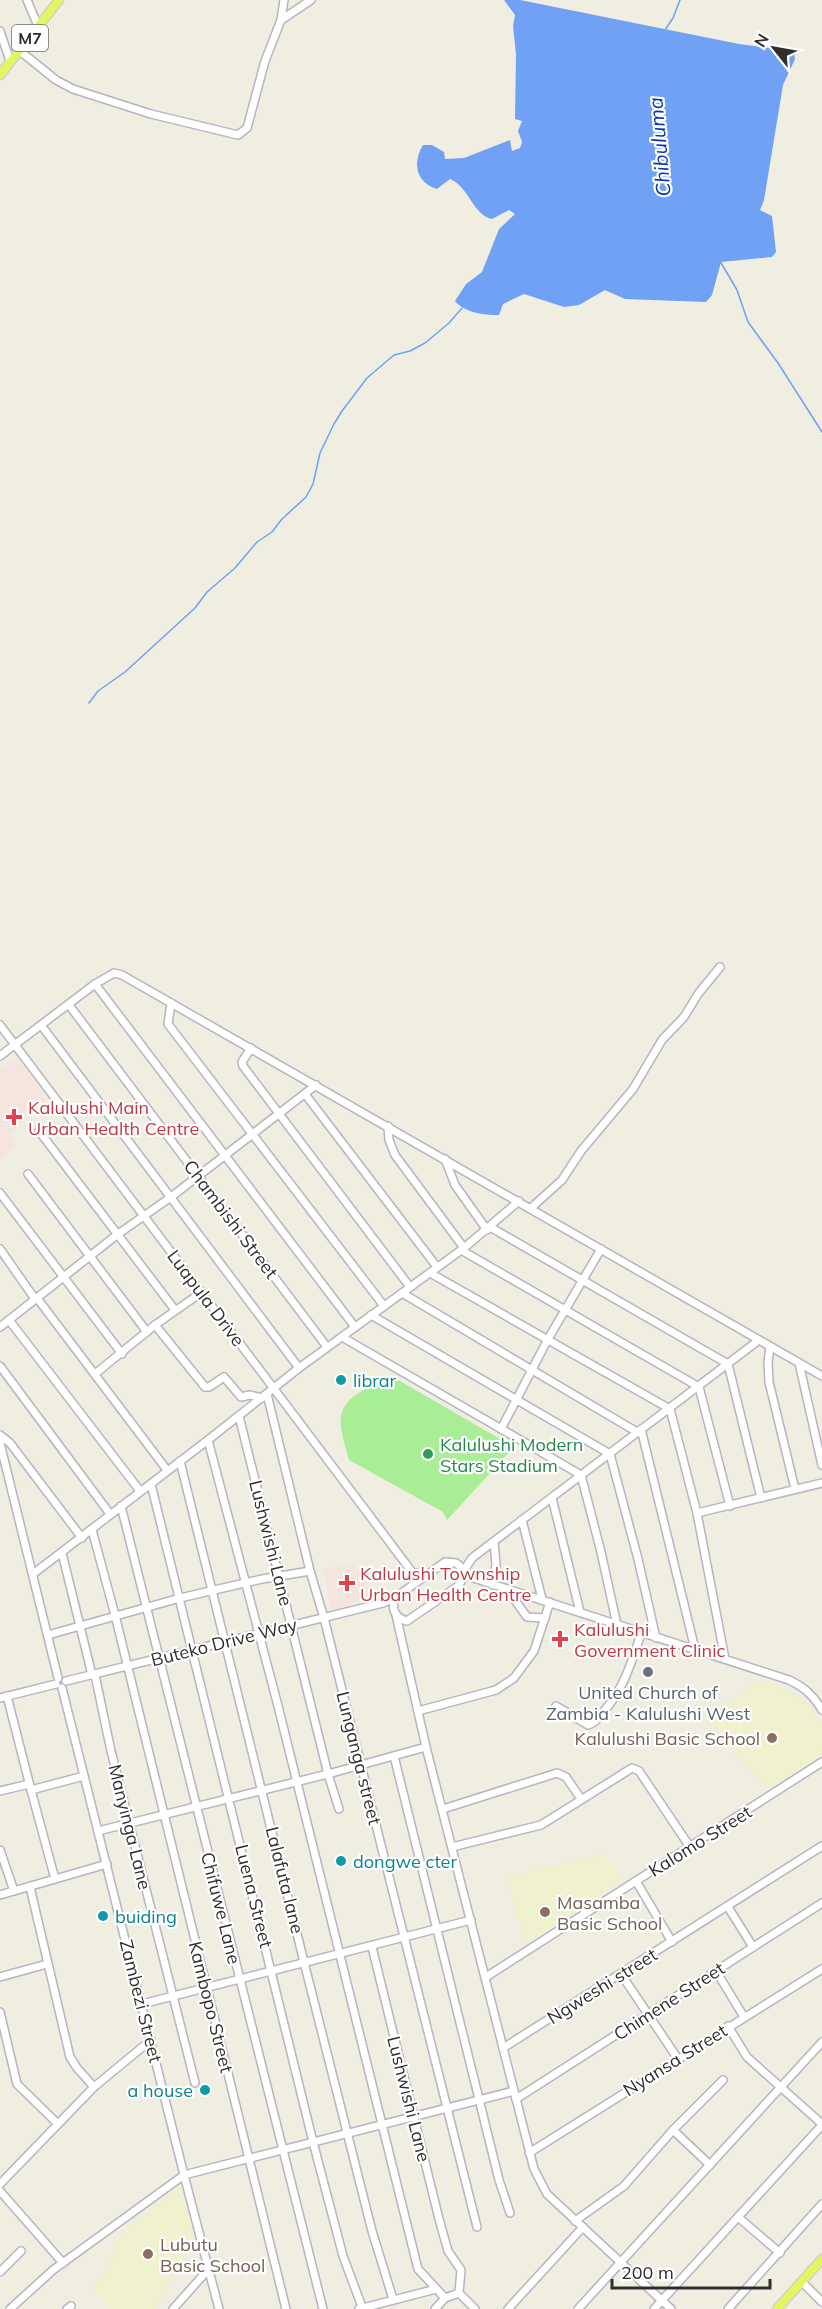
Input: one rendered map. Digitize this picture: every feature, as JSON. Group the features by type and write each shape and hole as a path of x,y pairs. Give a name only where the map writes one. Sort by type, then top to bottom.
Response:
{"main road":[{"name":"M7","path":"0,75 59,0"},
{"path":"777,2309 822,2259"}],"street":[{"path":"27,0 38,26"},
{"path":"20,51 56,80 73,89 135,110 237,135 247,128 265,61 281,20 284,0"},
{"path":"281,20 311,0"},
{"path":"0,31 10,61"},
{"path":"531,1208 562,1180 581,1151 633,1089 662,1040 684,1017 698,994 720,967"},
{"path":"0,1056 95,984 114,973 122,975 316,1084 822,1377"},
{"path":"95,984 355,1327"},
{"path":"171,1003 168,1024 384,1306"},
{"name":"Chambishi Street","path":"69,1005 327,1347"},
{"name":"Luapula Drive","path":"0,1024 412,1572"},
{"path":"41,1025 299,1368"},
{"path":"250,1048 242,1064 410,1287"},
{"path":"0,1327 316,1084"},
{"path":"305,1094 437,1267"},
{"path":"388,1126 389,1140 395,1155 463,1249 699,1387 730,1506"},
{"path":"39,1131 174,1310"},
{"path":"445,1159 455,1185 489,1229 728,1364 761,1498"},
{"path":"28,1174 147,1332"},
{"path":"0,1194 122,1354"},
{"path":"33,1574 299,1368 463,1249 519,1201"},
{"path":"0,1249 167,1470"},
{"path":"501,1430 548,1340 601,1250"},
{"path":"430,1273 670,1408 698,1513 725,1659"},
{"path":"95,1374 174,1310 202,1292"},
{"path":"402,1293 639,1430 695,1649"},
{"path":"371,1316 610,1454 636,1549 656,1638"},
{"path":"9,1320 140,1491"},
{"path":"155,1325 205,1387 209,1387 224,1377 241,1397 264,1396"},
{"path":"342,1337 580,1475 606,1571 617,1625"},
{"path":"400,1636 407,1621 458,1586 472,1558 759,1340"},
{"path":"770,1347 769,1382 795,1489"},
{"path":"799,1363 822,1465"},
{"path":"0,1366 110,1514"},
{"name":"Lunganga street","path":"264,1396 324,1618 477,2227"},
{"name":"Lushwishi Lane","path":"239,1416 328,1774 339,1809"},
{"path":"0,1435 10,1443 82,1538"},
{"path":"208,1440 259,1633 418,2269 445,2298"},
{"name":"Zambezi Street","path":"0,1443 207,2271 219,2309"},
{"name":"Lalafuta lane","path":"180,1461 372,2231 393,2299"},
{"path":"698,1513 822,1483"},
{"name":"Luena Street","path":"151,1484 313,2142 343,2256 361,2308"},
{"path":"552,1498 580,1612"},
{"name":"Chifuwe Lane","path":"121,1506 323,2309"},
{"path":"418,1711 451,1700 486,1694 502,1686 525,1666 534,1651 544,1618 546,1601 522,1520"},
{"name":"Kambopo Street","path":"92,1530 286,2309"},
{"path":"493,1585 496,1565 494,1542"},
{"name":"Manyinga Lane","path":"62,1552 195,2083"},
{"name":"Buteko Drive Way","path":"3,1697 383,1603 396,1598 445,1562 472,1558"},
{"path":"454,1562 461,1566 464,1574 493,1585 801,1685 814,1696 822,1710"},
{"path":"48,1635 180,1598 310,1571"},
{"path":"412,1587 412,1572 426,1576"},
{"path":"507,1589 527,1617 544,1618"},
{"path":"396,1598 394,1611 426,1747 529,2153 543,2187 576,2221 671,2309"},
{"path":"383,1603 407,1621"},
{"path":"556,1706 588,1725 594,1723 615,1699 624,1683 641,1634"},
{"path":"3,1697 55,1879"},
{"path":"98,1831 361,1766 426,1747"},
{"path":"394,1756 499,2180 510,2213"},
{"name":"Kalomo Street","path":"486,1977 822,1763"},
{"path":"452,1847 541,1826 632,1768 636,1768 690,1847"},
{"path":"443,1809 557,1773 566,1777 581,1799"},
{"path":"0,1791 84,1776"},
{"name":"Ngweshi street","path":"503,2048 822,1846"},
{"path":"0,1850 14,1892"},
{"path":"0,1895 107,1864"},
{"path":"636,1881 672,1942"},
{"path":"30,1887 70,2057 94,2087"},
{"name":"Chimene Street","path":"515,2095 647,2015 822,1903"},
{"path":"728,1907 753,1947"},
{"path":"142,2004 471,1920"},
{"name":"Lushwishi Lane","path":"372,1947 438,2219 448,2250 460,2270 459,2293"},
{"path":"0,1977 47,1964"},
{"name":"Nyansa Street","path":"529,2153 822,1969"},
{"path":"716,1971 744,2017"},
{"path":"621,1974 678,2059"},
{"path":"0,2012 17,2084 58,2124"},
{"path":"654,2309 822,2124 747,2057 729,2026"},
{"path":"0,2184 94,2087 151,2040"},
{"path":"578,2309 821,2045"},
{"path":"576,2221 624,2186 673,2130 723,2080"},
{"path":"10,2309 63,2263 184,2175 414,2115 480,2100 515,2095"},
{"path":"673,2130 710,2165"},
{"path":"0,2191 63,2263"},
{"path":"728,2309 822,2204"},
{"path":"738,2217 780,2253"},
{"path":"508,2309 583,2227"},
{"path":"0,2272 21,2252"},
{"path":"173,2309 207,2271"},
{"path":"802,2282 822,2301"},
{"path":"361,2308 436,2289"},
{"path":"435,2309 445,2298 459,2293 475,2309"}],"shaded area":[{"name":"Kalulushi Main Urban Health Centre","path":"17,1058 47,1101 10,1133 15,1145 0,1160 0,1068"},
{"name":"Kalulushi Township Urban Health Centre","path":"355,1565 376,1596 332,1610 323,1569"},
{"name":"Kalulushi Basic School","path":"762,1680 796,1694 809,1705 822,1725 822,1751 817,1754 819,1758 768,1790 705,1717"},
{"name":"Masamba Basic School","path":"605,1853 623,1880 525,1944 507,1877"},
{"name":"Lubutu Basic School","path":"181,2186 194,2234 155,2309 110,2309 91,2290 106,2273 120,2234"}],"green space":[{"name":"Kalulushi Modern Stars Stadium","path":"393,1377 514,1447 447,1520 443,1512 349,1460 341,1426 344,1407 366,1389"}],"water":[{"path":"504,0 520,0 739,44 794,51 795,59 783,85 764,200 760,210 772,216 776,252 772,257 721,262 712,295 706,302 625,299 605,290 579,305 564,307 524,294 503,304 499,315 475,312 459,305 455,301 466,284 482,272 499,229 515,214 509,210 492,219 486,216 475,207 462,188 450,179 437,189 424,182 417,165 423,145 432,145 444,152 445,159 464,158 510,140 512,151 520,148 522,142 518,131 522,121 515,119 516,54 513,26 515,15"}],"waterway":[{"name":"Chibuluma","path":"665,30 680,0"},
{"name":"Chibuluma","path":"720,261 737,290 748,322 778,363 822,432"},
{"path":"89,703 98,691 125,672 195,608 207,592 235,568 257,542 272,532 282,519 306,497 313,484 320,453 334,424 367,378 394,355 410,351 425,343 449,323 462,308"}],"place":[{"name":"Kalulushi Main Urban Health Centre","path":"14,1117"},
{"name":"librar","path":"341,1380"},
{"name":"Kalulushi Modern Stars Stadium","path":"428,1454"},
{"name":"Kalulushi Township Urban Health Centre","path":"347,1583"},
{"name":"Kalulushi Government Clinic","path":"560,1639"},
{"name":"United Church of Zambia - Kalulushi West","path":"648,1672"},
{"name":"Kalulushi Basic School","path":"772,1738"},
{"name":"dongwe cter","path":"341,1861"},
{"name":"Masamba Basic School","path":"545,1912"},
{"name":"buiding","path":"103,1916"},
{"name":"a house","path":"205,2090"},
{"name":"Lubutu Basic School","path":"148,2254"}]}
